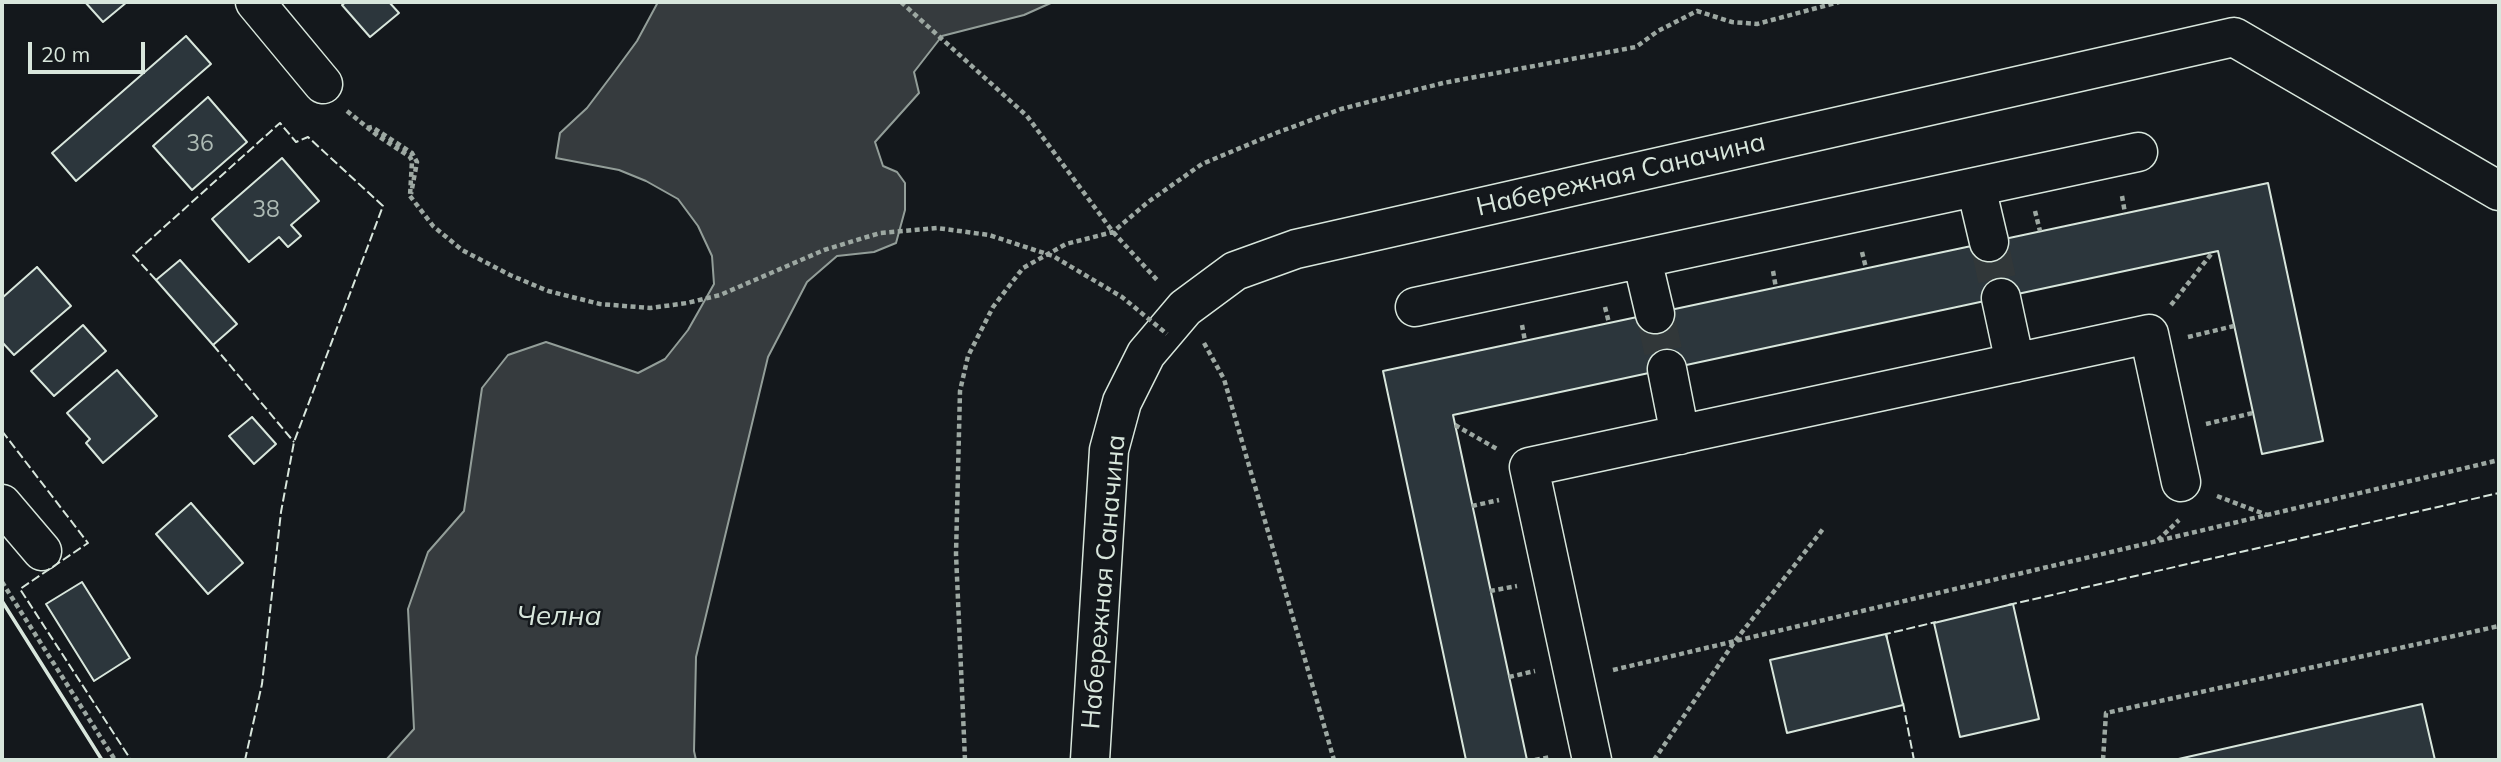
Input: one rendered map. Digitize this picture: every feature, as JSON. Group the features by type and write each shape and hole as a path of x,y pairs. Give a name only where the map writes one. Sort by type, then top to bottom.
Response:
{"street":[{"path":"255,2 323,84"},
{"name":"Набережная Саначина","path":"1090,760 1109,450 1122,402 1146,354 1176,321 1235,271 1296,248 2234,37 2499,191"},
{"path":"1415,307 2138,152"},
{"path":"1976,187 1989,242"},
{"path":"1642,259 1655,314"},
{"path":"2001,298 2015,363"},
{"path":"1592,760 1529,467 2149,334 2181,482"},
{"path":"1667,369 1680,435"},
{"path":"2,504 42,551"}],"path":[{"path":"901,2 1027,116 1113,232 1175,300 1176,321"},
{"path":"965,760 956,554 960,391 968,356 993,307 1023,268 1066,244 1113,232 1148,202 1202,164 1276,132 1341,109 1443,83 1636,47 1658,31 1697,11 1732,22 1757,24 1839,2"},
{"path":"410,196 414,191 417,162 412,153 372,127 366,128 410,157 410,196 433,226 462,250 548,291 600,304 650,308 687,303 720,295 835,246 880,233 937,228 989,235 1053,256 1122,297 1176,321 1224,379 1334,760"},
{"path":"2149,334 2212,253"},
{"path":"1455,425 1529,467"},
{"path":"1575,679 2499,460"},
{"path":"2181,482 2268,516"},
{"path":"1654,760 1735,641 1823,529"},
{"path":"2,582 115,760"},
{"path":"2103,760 2106,713 2499,626"}],"water":[{"name":"Челна","path":"658,2 1053,2 1024,15 942,36 914,72 919,93 875,142 883,166 897,172 905,183 905,210 896,243 874,252 837,256 807,282 768,357 696,657 696,760 386,760 414,729 408,609 428,552 464,511 482,388 508,355 546,342 638,373 665,359 688,330 714,284 712,256 698,226 678,199 619,170 556,158 560,133 587,108 612,75 637,41"}],"building":[{"path":"85,2 127,2 103,22"},
{"path":"346,2 389,2 399,13 370,37 342,5"},
{"path":"186,36 211,64 76,181 52,153"},
{"path":"208,97 247,142 192,190 153,146"},
{"path":"282,158 319,201 291,225 301,236 288,247 279,237 249,262 212,219"},
{"path":"2268,183 2323,441 2262,454 2218,251 1453,415 1527,760 1466,760 1383,371"},
{"path":"180,260 237,324 213,345 156,280"},
{"path":"37,267 71,306 14,355 2,342 2,298"},
{"path":"83,325 106,351 54,396 31,371"},
{"path":"117,370 157,416 103,463 86,443 90,439 67,413"},
{"path":"252,417 276,444 254,464 229,436"},
{"path":"191,503 243,563 208,594 156,534"},
{"path":"82,582 130,658 94,681 46,604"},
{"path":"2013,604 2039,719 1960,737 1934,623"},
{"path":"1886,634 1903,705 1787,733 1770,660"},
{"path":"2422,704 2435,760 2174,760"}],"tunnel":[{"path":"1989,242 2001,298"},
{"path":"1655,314 1667,369"}],"fence":[{"path":"156,280 133,255 280,123 296,142 308,137 383,206 294,442 281,512 262,684 245,760"},
{"path":"213,345 294,442"},
{"path":"2,431 88,543 20,589 131,760"},
{"path":"2008,605 2499,493"},
{"path":"1887,638 1886,634 1936,622"},
{"path":"1903,703 1914,760"}],"wall":[{"path":"2,601 102,760"}]}
